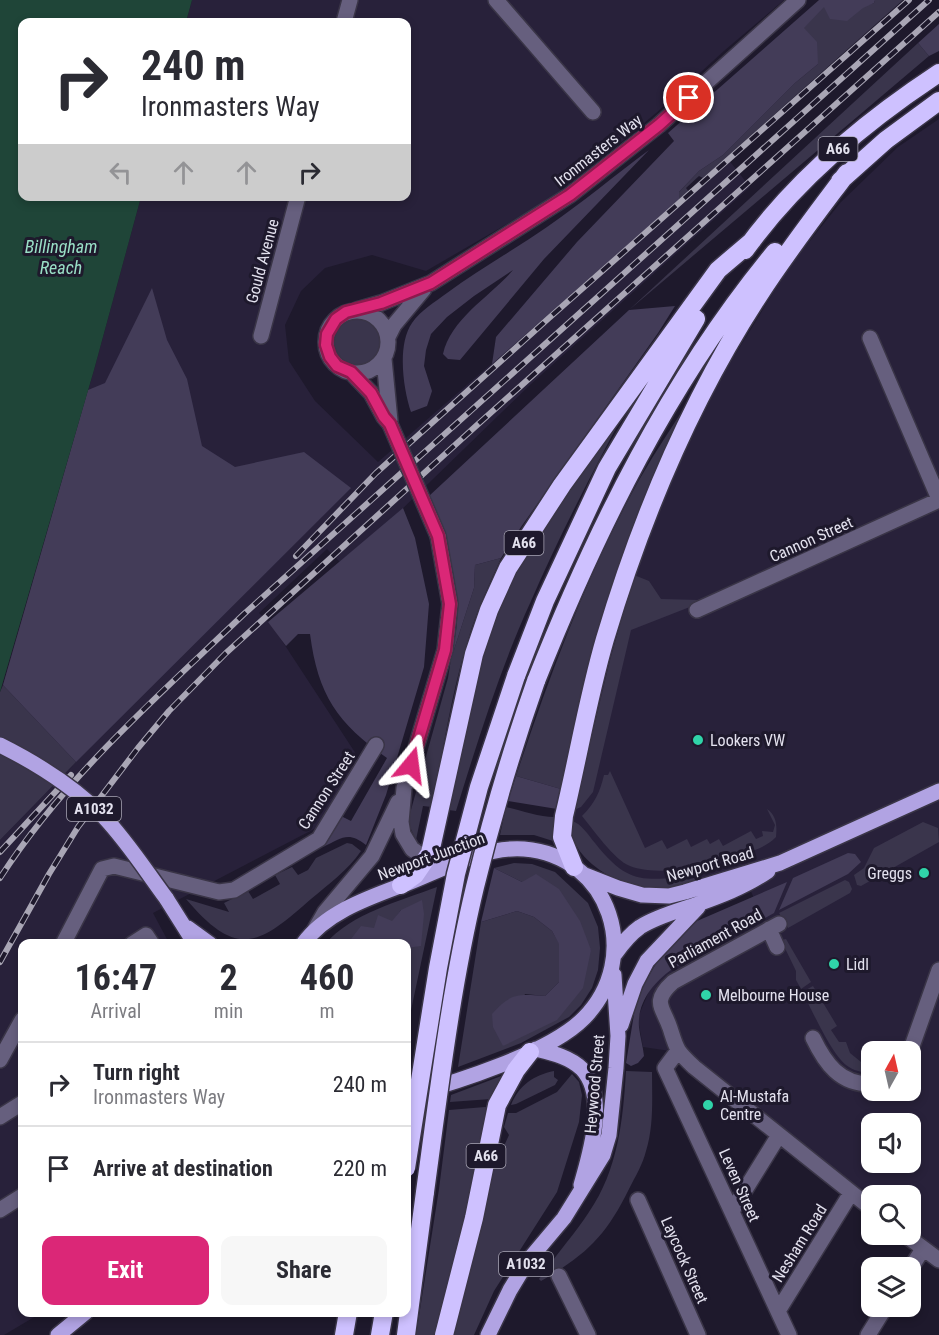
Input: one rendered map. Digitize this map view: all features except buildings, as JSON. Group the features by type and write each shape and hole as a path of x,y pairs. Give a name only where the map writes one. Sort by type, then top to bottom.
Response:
{"highway":[{"name":"A66","path":"411,1136 436,979 456,874 479,787 516,676 545,601 607,468 700,312 752,241 790,196 827,159 878,116 939,73"},
{"name":"A66","path":"411,1295 442,1067 475,888 499,794 536,681 565,608 611,509 676,394 707,345 760,270 809,212 847,173 886,140 939,101"},
{"path":"578,870 562,837 564,816 604,642 638,538 664,471 688,419 726,348 759,294 847,173"},
{"name":"A66","path":"401,885 415,875 426,860 432,844 474,654 489,609 508,568 562,485 718,270 752,241"},
{"name":"A66","path":"444,1335 474,1218 497,1106 516,1070 533,1051"},
{"path":"344,1335 347,1317"},
{"path":"380,1335 383,1317"},
{"name":"A66","path":"406,1335 408,1317"}],"main road":[{"name":"A1032","path":"0,745 30,760 63,781 103,816 166,898 192,939"},
{"name":"Newport Road","path":"578,870 618,888 642,895 669,896 780,863 939,791"},
{"name":"Newport Junction","path":"309,936 352,906 401,885 491,853 516,848 540,851 564,861 578,870 598,892 605,904 614,932 614,958 606,989 590,1012 559,1037 533,1051 442,1087 411,1095"},
{"name":"Newport Road","path":"614,958 626,940 655,919 702,903 755,880 780,863"},
{"name":"A1032","path":"618,1036 631,994 647,961 702,903"},
{"name":"A1032","path":"178,917 192,932 202,939"},
{"name":"Heywood Street","path":"488,1335 510,1290 527,1262 564,1218 603,1155 609,1136 618,1036 614,958"},
{"name":"Heywood Street","path":"533,1051 564,1057 581,1068 594,1092 595,1118 576,1200"},
{"path":"58,1335 80,1317"}],"street":[{"path":"345,18 350,0"},
{"path":"496,0 593,112"},
{"name":"Ironmasters Way","path":"405,788 445,650 450,604 438,536 390,424 371,393 351,372 333,362 327,351 326,340 329,328 346,312 400,297 431,283 570,195 659,125 798,0"},
{"name":"Gould Avenue","path":"261,336 297,201"},
{"name":"Ironmasters Way","path":"390,424 384,359 388,350 388,337 403,314 431,283"},
{"path":"357,310 369,312 379,319 388,337"},
{"path":"870,338 939,500"},
{"path":"351,372 370,370 384,359"},
{"name":"Cannon Street","path":"697,610 939,500"},
{"name":"Cannon Street","path":"66,939 102,869 114,866 219,892 234,890 319,839 376,745"},
{"path":"405,788 401,811 403,834 412,849 426,860 444,869"},
{"path":"309,936 324,912 372,856 405,788"},
{"name":"Parliament Road","path":"677,1052 660,1004 665,989 673,982 774,927 777,947"},
{"path":"914,1041 939,970"},
{"path":"0,1060 18,1027"},
{"path":"813,1038 823,1059 834,1070 850,1080 861,1082"},
{"path":"677,1052 861,1201"},
{"name":"Leven Street","path":"677,1052 665,1068 789,1335"},
{"path":"0,1117 18,1106"},
{"path":"732,1211 779,1135"},
{"name":"Nesham Road","path":"778,1311 851,1193"},
{"path":"0,1210 18,1199"},
{"name":"Laycock Street","path":"638,1200 698,1335"},
{"path":"918,1245 939,1260"},
{"path":"918,1257 923,1249"},
{"path":"559,1276 588,1335"},
{"path":"868,1335 879,1317"}],"shaded area":[{"path":"192,0 784,0 562,192 426,271 372,255 325,268 301,291 285,325 289,361 315,401 378,462 728,159 750,187 531,384 397,514 340,562 327,549 259,613 271,624 358,757 316,828 153,913 167,939 18,939 18,1317 34,1317 4,1335 0,1335 0,840 76,762 3,685 94,370 140,201 411,201 411,18 187,18"},
{"path":"819,0 875,0 874,3 863,8 847,21 830,19 824,7 804,28 817,42 818,64 795,83 723,155 699,171 679,192 679,200 492,364 496,337 577,242 674,141 668,133"},
{"path":"875,0 903,0 703,178 699,176 686,188 689,192 679,200 679,192 699,171 723,155 795,83 818,64 803,28 825,5 864,6 874,3"},
{"path":"939,24 939,51 929,56 918,43"},
{"path":"918,43 929,56 629,310"},
{"path":"939,119 939,1260 921,1244 921,1185 861,1185 861,1201 677,1052 643,1047 639,1015 649,991 657,980 763,919 746,880 654,890 585,857 570,832 578,785 610,660 643,548 676,470 722,376 789,267 841,202 898,147"},
{"path":"649,150 544,259 460,360 448,359 443,354 454,329 513,270 447,317 431,334 424,366 432,391 427,406 411,412 404,379 403,354 407,332 416,318 428,306 459,284 560,218"},
{"path":"152,288 167,340 187,379 202,446 235,467 304,452 351,488 76,762 3,685 88,390 105,383"},
{"path":"675,306 501,558 475,565 474,588 451,659 457,622 456,589 445,542 429,496 629,310"},
{"path":"357,319 373,326 380,342 373,358 357,365 341,358 334,342 341,326"},
{"path":"639,385 543,573 499,679 456,811 449,810 475,666 484,635 517,565"},
{"path":"690,399 561,789 516,776 554,668 598,561 639,481"},
{"path":"403,508 415,538 429,604 424,667 386,795 366,845 354,838 345,837 323,847 341,816 351,821 387,758 355,732 333,706 318,674 310,634 298,634 286,646 268,622"},
{"path":"501,558 468,640 452,702 432,807 423,806 416,840 410,827 409,817 448,678 451,659 474,588 475,565"},
{"path":"634,575 649,581 661,599 699,600 700,603 631,630 593,792 581,807 574,810 610,660"},
{"path":"3,685 76,762 0,840 0,692"},
{"path":"610,771 645,848 662,840 667,849 687,839 691,847 707,839 710,844 719,839 723,846 751,831 756,839 763,836 762,831 773,832 775,825 767,809 776,822 776,837 758,849 715,865 659,871 630,866 611,851 582,816 596,797 604,775 608,775"},
{"path":"516,776 561,789 557,809 508,801"},
{"path":"506,807 556,817 553,841 534,835 500,835"},
{"path":"572,821 582,827 608,858 630,874 652,879 698,877 698,879 659,890 626,884 598,869 586,859 572,835"},
{"path":"923,822 938,828 939,842 861,886 857,885 854,875 864,868 874,848"},
{"path":"347,843 361,851 350,864 293,915 262,935 248,939 234,938 220,931 204,918 186,899 229,912 224,903 248,891 253,899 280,884 275,875 292,867 298,875 308,870 316,858"},
{"path":"848,853 855,854 861,862 848,874 779,910 793,878"},
{"path":"514,863 532,864 555,872 588,903 598,927 600,948 598,970 592,988 581,1005 569,1017 521,1043 458,1067 481,922 517,911 534,917 552,931 559,943 559,982 545,996 525,994 503,1046 591,950 522,882 494,868"},
{"path":"494,868 522,882 536,874 559,889 580,921 591,950 583,988 557,1020 503,1046 493,1027 492,1014 504,1002 515,996 545,996 559,982 559,944 552,931 534,917 517,911 481,922"},
{"path":"845,880 849,882 852,889 850,893 788,928 779,913"},
{"path":"787,882 774,913 671,970 652,987 639,1018 644,1056 638,1063 631,1066 626,1063 635,1008 643,986 665,948 697,921"},
{"path":"437,887 411,1010 411,947 421,945 401,910 392,922 355,939 330,939 349,924 392,903"},
{"path":"422,900 424,914 421,946 411,947 411,939 351,939 361,926 374,928 378,915 392,921 401,910"},
{"path":"786,939 811,982 801,989 796,980 796,971 781,940"},
{"path":"813,986 837,1026 831,1030 839,1042 846,1042 850,1053 861,1062 861,1072 852,1069 836,1054 802,992"},
{"path":"554,1071 554,1077 558,1080 555,1085 511,1105 518,1092 528,1082"},
{"path":"626,1071 652,1072 651,1122 649,1141 643,1161 612,1220 603,1232 583,1253 541,1281 539,1279 589,1212 607,1179 621,1126"},
{"path":"572,1074 579,1082 582,1095 579,1122 557,1192 494,1291 474,1335 451,1335 486,1204 497,1149 504,1146 509,1135 504,1127 508,1113 516,1113 557,1092"},
{"path":"504,1075 497,1084 491,1099 450,1102 451,1095"},
{"path":"489,1108 464,1232 437,1335 416,1335 449,1110"}],"water":[{"name":"Billingham Reach","path":"0,0 192,0 187,18 18,18 18,201 140,201 94,370 0,692"}],"railway":[{"path":"296,556 376,473 909,0"},
{"path":"0,878 53,806 83,772 114,739 244,614 929,0"},
{"path":"0,962 78,827 169,711 226,653 939,12"},
{"path":"0,852 71,775"}],"place":[{"name":"Lookers VW","path":"698,740"},
{"name":"Greggs","path":"924,873"},
{"name":"Lidl","path":"834,964"},
{"name":"Melbourne House","path":"706,995"},
{"name":"Al-Mustafa Centre","path":"708,1105"}],"route":[{"path":"411,765 445,650 450,604 438,536 390,424 371,393 351,372 337,366 330,357 326,345 329,328 340,315 346,312 381,303 431,283 570,195 659,125 689,98"}]}
